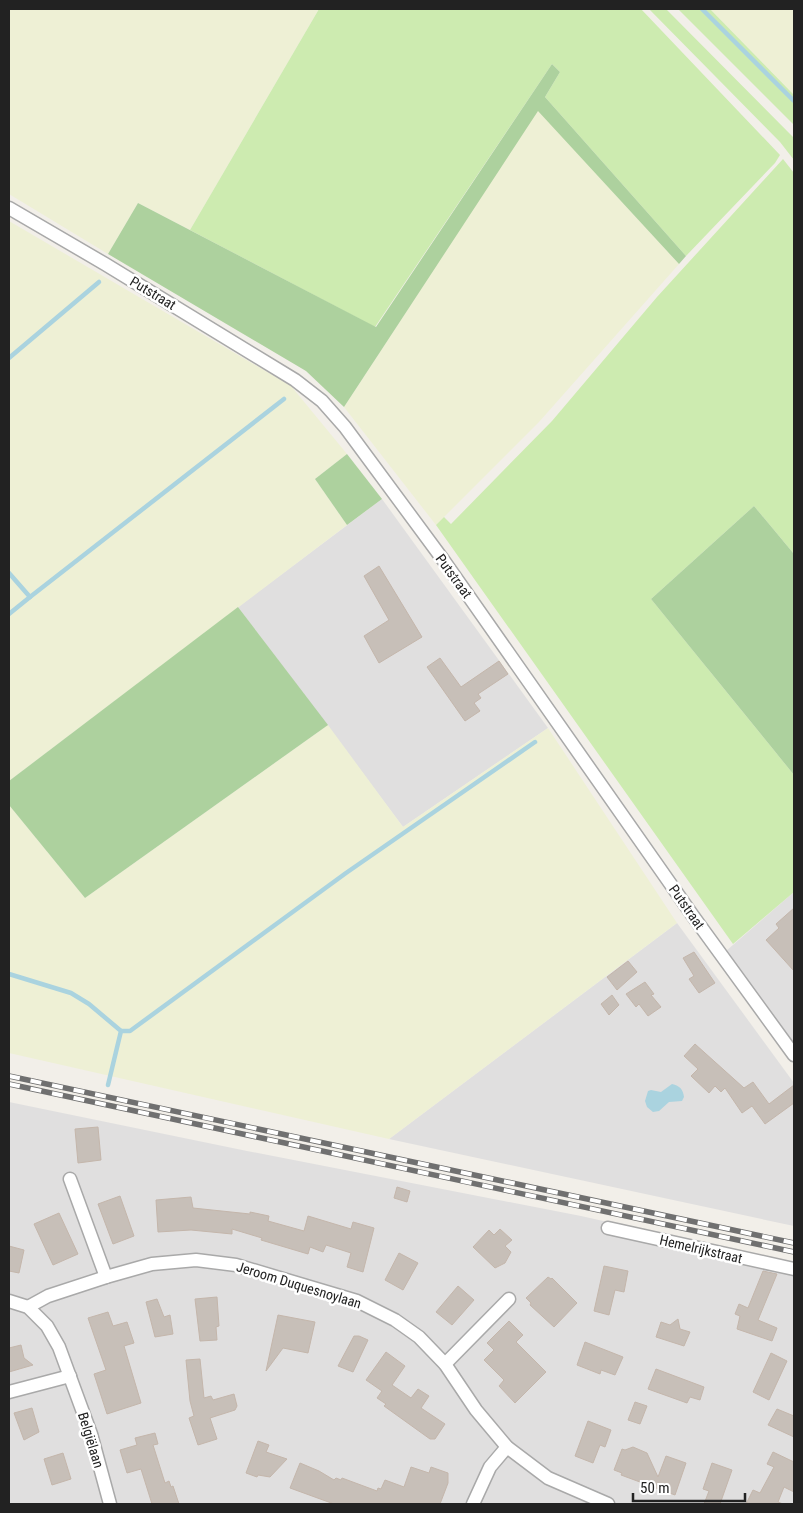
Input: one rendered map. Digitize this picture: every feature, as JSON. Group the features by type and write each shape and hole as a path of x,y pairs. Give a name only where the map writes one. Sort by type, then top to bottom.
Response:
{"street":[{"name":"Putstraat","path":"9,208 295,380 322,401 345,428 444,561 693,916 794,1055"},
{"path":"70,1179 106,1277"},
{"name":"Hemelrijkstraat","path":"608,1228 794,1270"},
{"name":"Jeroom Duquesnoylaan","path":"28,1307 48,1296 152,1264 196,1260 236,1265 356,1301 395,1320 419,1337 445,1364 476,1410 507,1447 548,1478 608,1504"},
{"path":"445,1364 509,1298"},
{"name":"Belgiëlaan","path":"9,1301 28,1307 47,1326 58,1347 91,1434 110,1504"},
{"path":"9,1392 70,1376"},
{"path":"472,1504 490,1467 507,1447"}],"shaded area":[{"path":"382,499 548,728 403,827 238,607"},
{"path":"794,892 794,1045 726,951"},
{"path":"677,923 794,1083 794,1226 389,1139"},
{"path":"9,1102 247,1151 581,1216 794,1264 794,1504 9,1504"}],"green space":[{"path":"9,9 319,9 190,230 138,203 108,254 9,194"},
{"path":"319,9 641,9 780,155 775,163 686,256 545,97 560,72 552,64 375,327 190,230"},
{"path":"649,9 666,9 794,138 794,160 780,142"},
{"path":"678,9 710,9 794,95 794,125"},
{"path":"710,9 794,9 794,95"},
{"path":"552,64 560,72 545,97 686,256 679,264 538,111 344,407 306,371 108,254 138,203 376,327"},
{"path":"538,110 679,264 539,422 436,525 344,407"},
{"path":"783,159 794,173 794,554 754,506 651,599 794,775 794,892 733,944 436,525 444,517 451,524 552,421 657,297"},
{"path":"9,221 291,386 347,454 315,479 347,525 9,781"},
{"path":"347,454 382,499 347,525 315,479"},
{"path":"754,506 794,554 794,775 651,599"},
{"path":"238,607 328,725 85,898 9,805 9,781"},
{"path":"328,725 403,827 548,728 677,923 389,1139 9,1053 9,805 85,898"}],"water":[{"path":"672,1084 682,1090 684,1097 682,1101 669,1102 659,1111 653,1112 647,1107 645,1101 648,1091 661,1092"}],"building":[{"path":"379,566 422,637 379,663 364,636 389,620 364,576"},
{"path":"440,658 461,687 499,661 508,674 478,694 481,698 474,703 480,711 465,721 427,667"},
{"path":"794,908 794,971 766,940 779,928 776,924"},
{"path":"694,952 715,983 699,993 689,979 694,976 683,958"},
{"path":"628,961 637,972 617,990 607,977"},
{"path":"645,982 654,994 651,995 661,1007 648,1016 639,1004 636,1007 626,994"},
{"path":"612,995 619,1005 609,1015 601,1004"},
{"path":"695,1044 744,1088 753,1082 769,1104 794,1085 794,1103 765,1124 752,1106 742,1113 725,1088 721,1092 715,1086 709,1093 691,1076 698,1069 684,1056"},
{"path":"98,1127 101,1160 78,1163 75,1129"},
{"path":"397,1187 410,1191 407,1202 394,1198"},
{"path":"120,1196 134,1236 113,1244 98,1204"},
{"path":"191,1197 193,1208 250,1214 250,1212 269,1216 268,1221 304,1231 308,1216 351,1229 353,1222 374,1228 363,1272 347,1267 351,1253 326,1245 323,1252 310,1247 308,1254 232,1229 232,1234 191,1230 158,1232 156,1200"},
{"path":"59,1213 78,1254 53,1265 34,1224"},
{"path":"500,1229 512,1240 505,1246 511,1252 505,1263 495,1268 473,1247 489,1230 494,1235"},
{"path":"9,1246 24,1250 19,1273 9,1271"},
{"path":"399,1253 418,1263 403,1290 385,1280"},
{"path":"604,1266 628,1271 624,1292 615,1290 609,1315 594,1311"},
{"path":"763,1271 777,1274 758,1320 777,1328 772,1341 737,1329 740,1316 735,1314 739,1304 748,1308"},
{"path":"548,1277 552,1278 577,1303 554,1327 530,1305 531,1303 526,1298"},
{"path":"458,1286 474,1300 452,1325 436,1312"},
{"path":"217,1297 219,1326 216,1327 217,1340 200,1341 195,1299"},
{"path":"157,1299 164,1317 170,1315 173,1334 155,1337 146,1302"},
{"path":"108,1312 113,1326 127,1322 134,1343 124,1346 141,1403 107,1414 94,1374 106,1370 88,1318"},
{"path":"278,1315 315,1322 308,1353 283,1348 266,1371"},
{"path":"678,1319 680,1329 690,1332 684,1346 656,1337 661,1322 670,1325"},
{"path":"509,1321 523,1335 516,1342 546,1372 515,1403 499,1386 504,1380 484,1360 494,1350 487,1343"},
{"path":"354,1336 368,1340 353,1372 338,1366"},
{"path":"585,1342 623,1357 615,1375 601,1370 600,1374 577,1365"},
{"path":"21,1345 24,1358 33,1365 9,1372 9,1348"},
{"path":"386,1352 405,1366 392,1385 411,1398 418,1389 429,1396 421,1408 445,1424 435,1439 430,1439 384,1406 386,1404 377,1398 382,1391 366,1380"},
{"path":"771,1353 787,1361 769,1400 753,1392"},
{"path":"200,1359 204,1398 211,1396 213,1400 234,1394 237,1406 235,1410 210,1418 217,1439 198,1445 189,1418 194,1416 190,1401 186,1360"},
{"path":"656,1369 704,1387 700,1400 690,1397 687,1403 648,1389"},
{"path":"635,1402 647,1406 640,1424 628,1420"},
{"path":"32,1408 39,1432 24,1440 14,1413"},
{"path":"777,1409 794,1416 794,1437 768,1425"},
{"path":"588,1421 611,1430 605,1447 600,1445 593,1463 575,1456"},
{"path":"155,1433 158,1444 153,1445 165,1483 169,1481 171,1487 173,1486 179,1504 152,1504 141,1469 127,1473 120,1450 137,1445 135,1438"},
{"path":"258,1441 269,1445 266,1452 287,1459 270,1477 258,1475 257,1477 246,1473"},
{"path":"633,1447 647,1453 658,1477 666,1456 686,1463 675,1495 621,1475 622,1473 614,1470 622,1449 625,1450"},
{"path":"773,1452 794,1462 794,1492 784,1487 778,1502 783,1504 746,1504 753,1490 760,1493 774,1467 767,1464"},
{"path":"63,1453 71,1479 52,1485 44,1459"},
{"path":"300,1463 334,1480 336,1478 341,1480 342,1478 377,1491 378,1488 381,1489 385,1480 404,1487 411,1467 429,1473 431,1467 448,1473 448,1483 440,1504 334,1504 290,1488"},
{"path":"712,1463 732,1470 720,1504 704,1504 709,1491 703,1489"}],"waterway":[{"path":"702,9 794,101"},
{"path":"9,358 99,282"},
{"path":"30,597 284,399"},
{"path":"9,573 30,597 9,614"},
{"path":"121,1031 130,1031 346,873 535,742"},
{"path":"9,974 71,993 89,1004 121,1031 108,1085"}],"railway":[{"path":"9,1076 794,1243"},
{"path":"9,1084 794,1252"}]}
